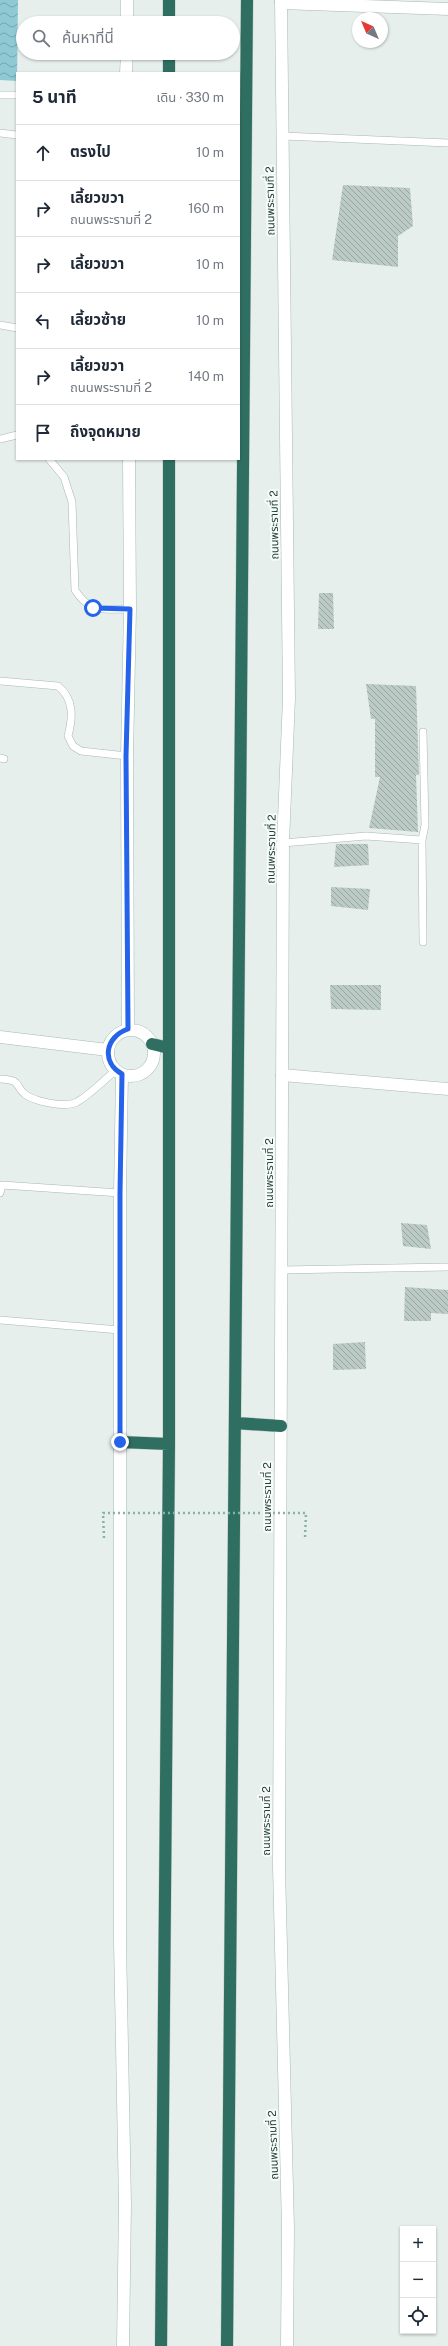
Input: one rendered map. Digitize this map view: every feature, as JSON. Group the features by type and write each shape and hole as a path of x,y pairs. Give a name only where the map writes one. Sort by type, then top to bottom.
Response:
{"highway":[{"path":"169,0 169,16"},
{"path":"227,2346 247,0"},
{"path":"169,60 169,72"},
{"path":"161,2346 168,1444 169,460"},
{"path":"152,1044 169,1048"},
{"path":"235,1422 281,1426"},
{"path":"120,1442 168,1444"}],"main road":[{"path":"127,0 127,16"},
{"path":"281,1 448,9"},
{"name":"ถนนพระรามที่ 2","path":"281,1 289,698 283,843 279,1867 288,2228 287,2346"},
{"path":"126,72 127,60"},
{"path":"128,1029 126,756 130,609 129,460"},
{"path":"128,1029 143,1033 152,1044 153,1059 144,1071 138,1075 119,1072 111,1065 108,1050 114,1036 128,1029"},
{"path":"0,1037 108,1050"},
{"path":"119,1072 120,1941 125,2204 123,2346"},
{"path":"282,1075 448,1089"}],"lane":[{"path":"0,95 16,95"},
{"path":"0,133 16,135"},
{"path":"282,136 448,142"},
{"path":"0,326 16,328"},
{"path":"0,439 16,435"},
{"path":"50,460 64,477 72,502 75,590 82,601 93,608 130,609"},
{"path":"0,681 58,686 66,692 72,702 68,736 74,746 81,751 126,756"},
{"path":"423,732 425,825 422,840 423,942"},
{"path":"283,843 366,836 422,840"},
{"path":"0,1079 13,1080 19,1084 23,1093 37,1101 47,1104 76,1102 119,1072"},
{"path":"0,1193 2,1185 120,1193"},
{"path":"281,1270 448,1267"},
{"path":"0,1320 120,1330"}],"path":[{"path":"104,1538 103,1513 306,1513 305,1538"}],"water":[{"path":"0,0 18,0 18,16 16,16 16,60 17,60 16,81 0,80"}],"building":[{"path":"343,185 410,188 413,226 398,236 398,267 332,260"},
{"path":"319,593 333,593 334,629 318,629"},
{"path":"366,684 416,686 419,775 416,775 418,832 369,828 380,777 375,777 375,719 371,719"},
{"path":"336,844 368,844 369,865 334,867"},
{"path":"331,887 370,889 368,910 331,906"},
{"path":"330,985 381,985 381,1010 331,1009"},
{"path":"401,1223 427,1225 431,1249 403,1246"},
{"path":"405,1287 448,1290 448,1314 431,1313 431,1321 404,1321"},
{"path":"365,1342 366,1369 333,1370 333,1344"}],"route":[{"path":"93,608 130,609 126,756 128,1029 114,1036 108,1050 108,1058 111,1065 122,1074 120,1193 120,1442"}]}
